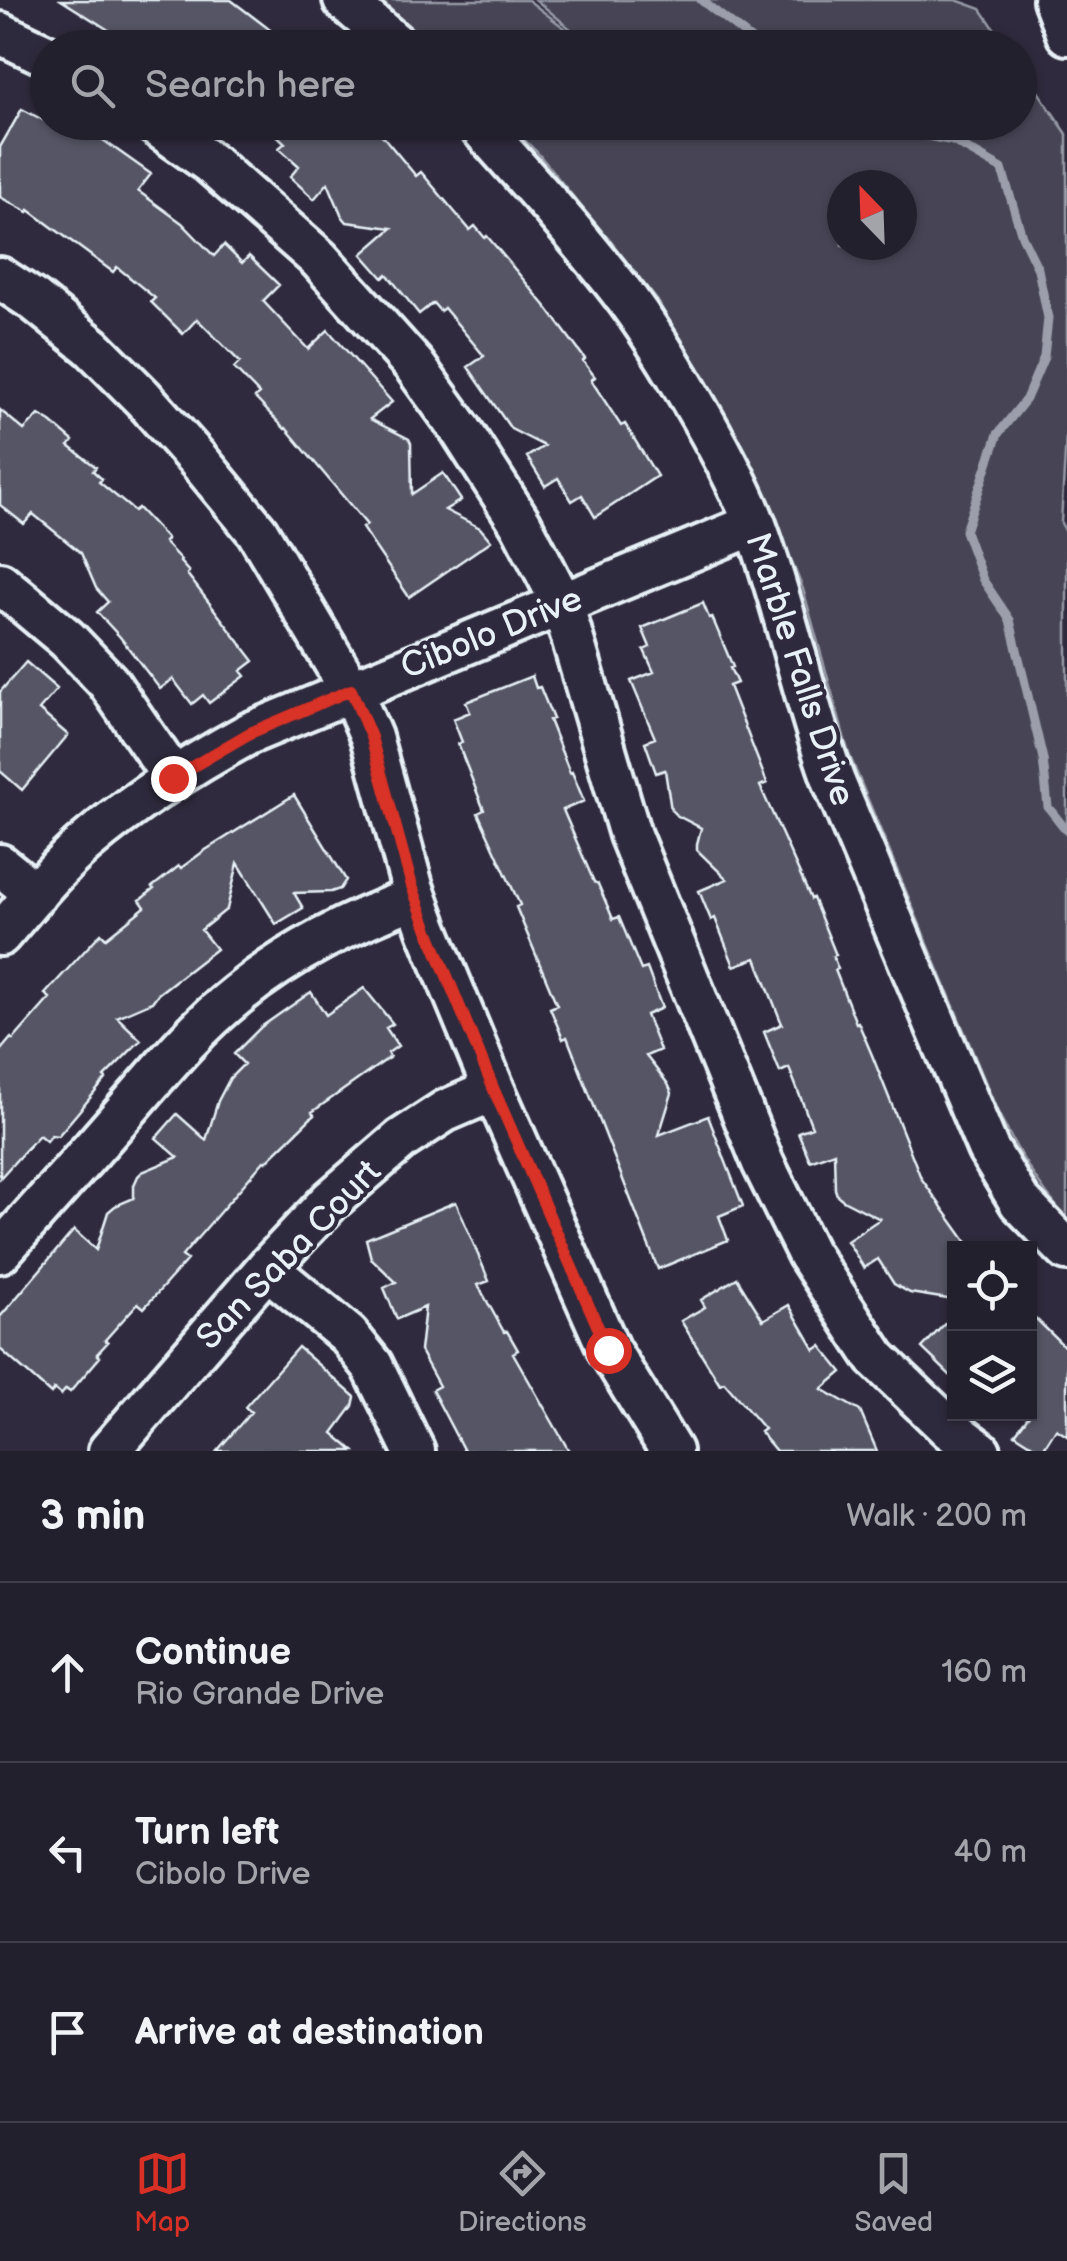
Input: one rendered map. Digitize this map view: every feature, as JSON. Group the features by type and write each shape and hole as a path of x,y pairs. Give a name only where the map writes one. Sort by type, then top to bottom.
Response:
{"street":[{"path":"344,0 379,30"},
{"path":"1054,0 1067,34"},
{"path":"0,33 30,47"},
{"path":"177,140 210,163 319,259 414,365 462,430 521,524 562,603 630,835 763,1163 808,1254 876,1358 950,1429 980,1451"},
{"name":"Marble Falls Drive","path":"492,140 622,292 670,363 720,451 755,524 789,627 820,744 988,1149 1020,1202 1067,1250"},
{"path":"0,278 36,301 92,347 200,462 258,531 351,690 371,737 416,897 494,1090 608,1350 671,1451"},
{"name":"Cibolo Drive","path":"0,934 82,846 140,800 250,733 755,524"},
{"path":"0,582 67,638 108,682 173,778"},
{"path":"0,865 36,894"},
{"path":"0,1252 191,1036 236,995 310,945 357,920 416,897"},
{"name":"San Saba Court","path":"109,1451 330,1201 402,1139 444,1110 494,1090"},
{"path":"267,1268 348,1335 372,1365 414,1451"}],"shaded area":[{"path":"381,0 528,0 567,30 412,30"},
{"path":"536,0 956,0 981,9 995,30 572,30"},
{"path":"1037,90 1067,134 1067,418 1061,523 1067,534 1067,1218 1028,1167 997,1110 849,754 803,589 761,487 719,404 657,300 525,140 1037,140"}],"building":[{"path":"61,0 231,0 270,30 108,30"},
{"path":"22,109 30,113 30,140 103,140 151,174 138,191 182,223 214,256 224,245 242,263 249,256 279,285 263,301 308,349 328,330 392,402 370,419 409,439 412,494 443,473 461,500 445,510 480,528 491,541 409,597 362,528 367,525 286,428 255,398 259,394 234,368 240,362 197,319 183,334 151,302 155,298 117,267 113,272 29,210 0,197 0,147"},
{"path":"282,140 386,140 416,176 421,172 470,230 475,226 487,236 548,309 585,359 595,377 591,380 621,426 625,424 657,476 595,517 582,495 572,501 558,478 545,486 527,457 544,446 511,429 468,367 484,356 444,308 440,311 433,303 419,314 387,274 383,278 362,254 392,228 347,222 328,183 314,199 290,177 299,166 279,148 285,143"},
{"path":"0,410 24,430 39,415 51,422 73,441 69,446 96,467 93,471 102,479 99,482 134,511 138,508 167,539 164,542 254,661 241,671 245,676 209,703 203,695 192,704 173,679 160,689 97,612 108,602 96,588 81,553 33,514 24,524 0,505"},
{"path":"703,603 709,618 712,617 737,683 729,686 767,783 760,786 813,898 836,955 835,970 856,1023 921,1178 966,1241 947,1241 947,1299 910,1293 894,1284 878,1259 864,1268 847,1241 880,1219 837,1195 834,1152 810,1161 798,1132 812,1127 789,1068 780,1072 764,1032 782,1024 756,958 734,966 715,918 711,920 699,891 727,879 697,850 701,828 671,810 665,770 656,773 645,742 655,738 631,681 654,672 644,650 650,647 642,628"},
{"path":"26,662 57,689 39,710 68,735 22,790 0,771 0,692"},
{"path":"532,676 536,688 540,687 553,719 549,720 584,801 563,810 613,919 619,917 641,970 647,968 662,1008 646,1015 660,1050 646,1056 672,1093 659,1135 708,1116 743,1206 719,1216 728,1240 658,1269 567,1037 563,1039 550,1008 557,1005 516,907 520,905 478,813 484,810 458,744 462,742 453,719 470,712 466,702"},
{"path":"294,795 346,880 340,889 294,893 303,908 276,924 238,863 227,909 201,930 216,949 152,1002 117,1017 141,1040 104,1077 58,1136 51,1135 46,1141 39,1135 0,1178 0,1051 50,998 45,994 101,933 106,938 145,907 140,900 152,887"},
{"path":"364,988 393,1024 386,1028 398,1046 388,1053 390,1057 312,1112 314,1115 264,1161 182,1256 187,1260 144,1308 138,1303 105,1340 108,1342 97,1354 100,1357 70,1392 66,1389 61,1395 54,1389 51,1394 0,1349 0,1317 74,1230 96,1250 108,1212 134,1198 138,1176 178,1157 156,1138 177,1114 206,1140 218,1101 230,1078 244,1064 234,1054 261,1027 311,992 326,1015"},
{"path":"456,1202 489,1281 478,1285 518,1350 513,1353 569,1451 464,1451 432,1390 439,1386 420,1351 425,1307 397,1319 384,1288 396,1282 371,1258 366,1239"},
{"path":"737,1278 763,1320 789,1305 815,1350 821,1346 842,1372 822,1389 860,1411 877,1451 776,1451 760,1432 764,1429 724,1382 720,1384 681,1321 705,1307 701,1300"},
{"path":"1037,1320 1067,1349 1067,1436 1056,1429 1042,1451 1015,1434 1025,1421 1037,1421"},
{"path":"947,1321 947,1372 922,1348"},
{"path":"298,1347 355,1397 333,1433 354,1451 217,1451 251,1412 245,1407"}],"waterway":[{"path":"701,0 739,30"},
{"path":"948,140 1002,169 1022,236 1038,269 1048,318 1044,357 1026,399 998,434 965,531 983,580 1010,620 1043,759 1048,807 1067,831"}],"route":[{"path":"173,778 250,733 351,690 371,737 428,930 608,1350"}]}
